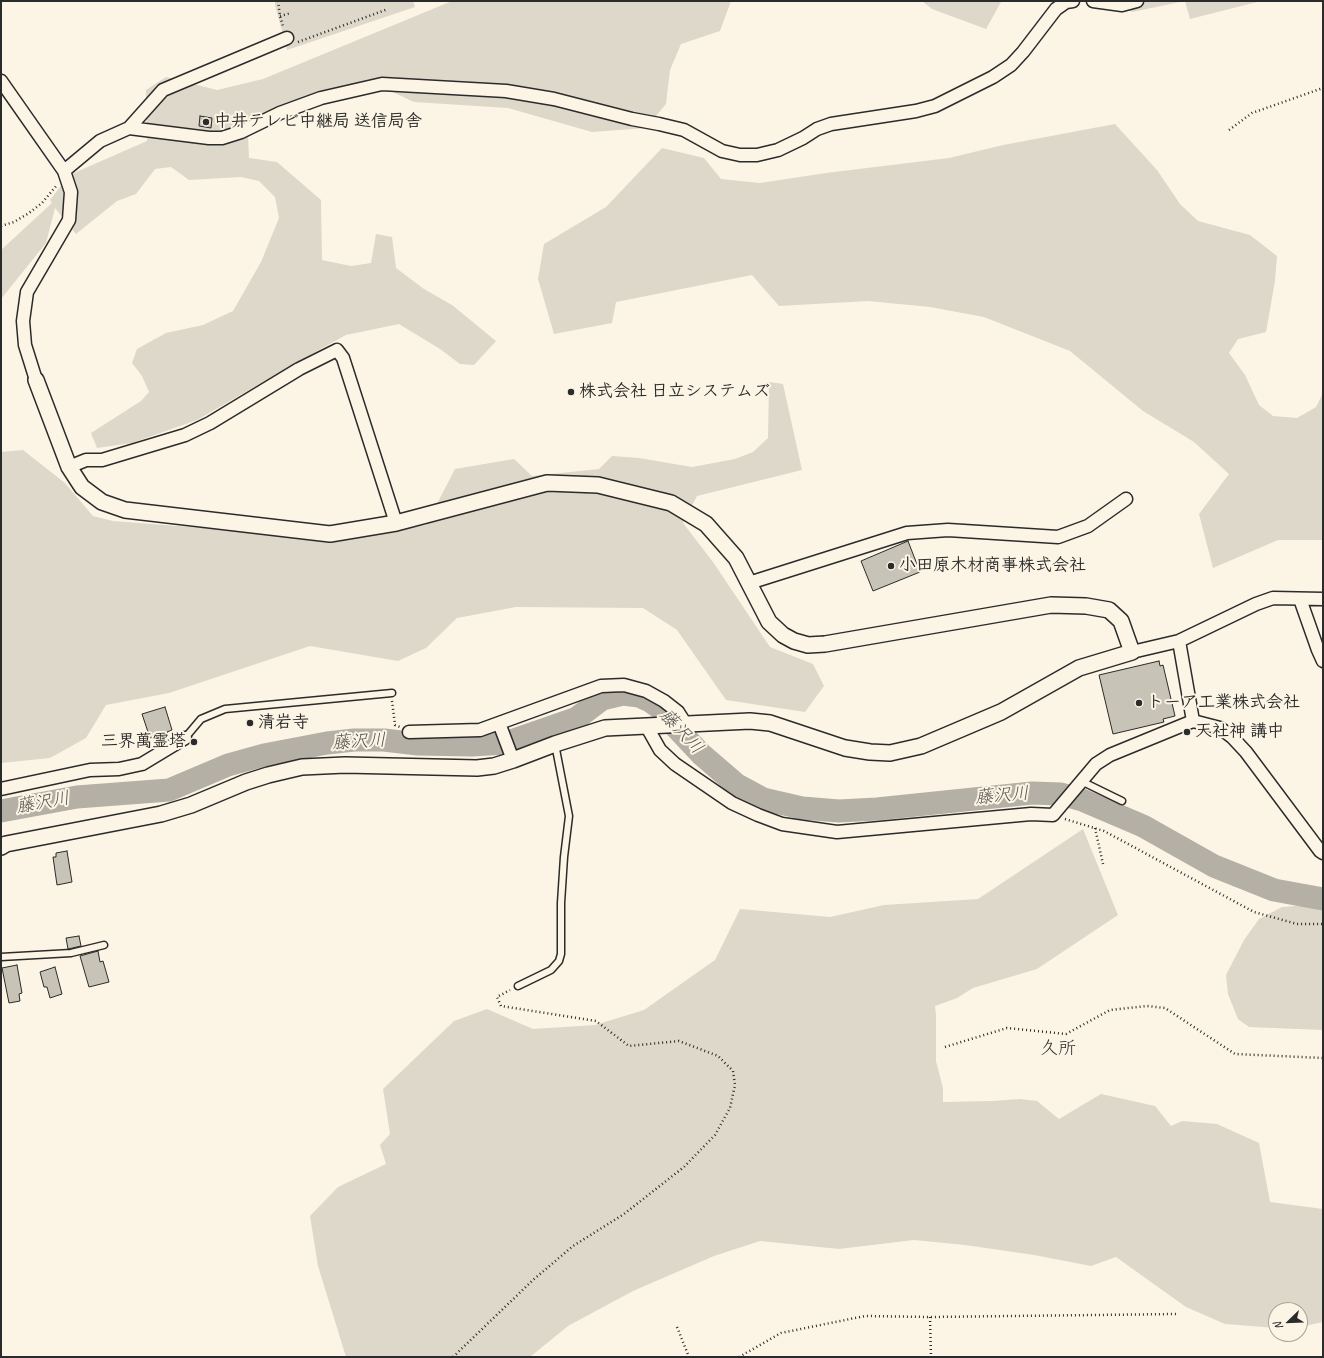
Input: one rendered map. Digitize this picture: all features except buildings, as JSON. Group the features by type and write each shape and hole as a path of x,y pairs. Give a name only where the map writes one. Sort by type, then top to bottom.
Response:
{"street":[{"path":"129,128 209,138 222,138 241,132 280,113 321,98 382,84 506,91 554,99 632,119 684,130 722,151 740,155 757,155 778,150 803,138 817,129 831,124 916,111 935,106 993,77 1012,65 1056,9 1066,2 1072,1"},
{"path":"1092,1 1122,5 1137,1"},
{"path":"64,171 100,141 129,128 163,90 287,38"},
{"path":"1,81 64,171 71,192 69,220 27,292 23,321 26,345 36,380 69,466 82,487 102,502 125,510 330,534 396,523 547,483 598,485 671,503 706,524 736,558 769,622 783,635 794,641 808,645 825,644 1051,605 1086,606 1109,610 1121,621 1132,652"},
{"path":"69,466 86,460 102,460 185,435 210,423 299,369 337,350 343,358 396,523"},
{"path":"749,583 907,533 948,530 1058,537 1088,526 1126,499"},
{"path":"1,847 6,844 161,814 191,805 246,782 268,775 302,768 345,765 478,768 494,766 511,756 605,728 750,721 770,723 845,748 870,752 890,753 921,746 1001,712 1079,668 1132,652 1179,641 1256,604 1273,598 1323,599"},
{"path":"1300,599 1323,660"},
{"path":"1179,641 1193,721"},
{"path":"409,732 470,731 500,726 601,686 624,685 646,691 664,701 678,712 685,723"},
{"path":"642,727 660,750 675,764 732,803 782,824 837,832 1031,814 1053,815 1096,764 1110,755 1193,721 1220,728 1232,737 1246,752 1323,853"},
{"path":"500,726 511,756"},
{"path":"1,789 90,770 120,769 142,764 185,738"}],"lane":[{"path":"185,738 201,719 225,709 392,693"},
{"path":"518,986 551,970 559,961 561,954 561,903 564,857 569,816 555,744"},
{"path":"1081,781 1122,801"},
{"path":"1,957 71,953 104,945"}],"path":[{"path":"278,1 280,16 287,38 295,35 298,42 388,9"},
{"path":"280,16 291,13"},
{"path":"1229,130 1252,113 1323,88"},
{"path":"1,226 14,222 42,203 56,187 64,171"},
{"path":"393,705 395,725"},
{"path":"1053,815 1104,831 1254,912 1297,924 1323,924"},
{"path":"1095,828 1103,864"},
{"path":"453,1357 533,1280 573,1246 624,1214 684,1167 715,1135 730,1108 735,1085 733,1071 718,1056 679,1041 628,1046 596,1021 501,1006 497,998 518,986"},
{"path":"945,1048 1007,1028 1066,1034 1110,1010 1147,1006 1165,1008 1235,1054 1323,1058"},
{"path":"739,1357 781,1333 865,1316 930,1317 1177,1314"},
{"path":"930,1317 931,1357"},
{"path":"677,1327 689,1357"}],"shaded area":[{"path":"275,1 413,1 415,7 287,50"},
{"path":"452,1 731,1 720,31 681,44 670,70 666,104 646,128 592,132 508,108 414,102 371,82 258,118 248,136 249,158 277,162 321,200 322,260 351,266 371,263 376,234 392,237 396,268 424,289 452,305 496,341 474,365 460,364 440,349 399,324 346,335 197,420 132,443 97,448 91,433 141,401 149,392 142,376 132,363 137,349 166,333 203,325 233,311 261,262 279,218 275,197 259,181 241,177 189,180 171,167 155,169 136,194 117,201 76,234 55,208 46,243 1,299 1,250 52,203 50,200 63,183 74,173 147,141 146,90 166,77 217,90 263,79"},
{"path":"922,1 1001,2 986,29 932,9"},
{"path":"1115,1 1185,1 1132,12"},
{"path":"1185,1 1261,1 1190,19"},
{"path":"1115,124 1157,170 1180,204 1198,221 1250,235 1277,256 1275,281 1266,332 1238,339 1229,353 1245,375 1259,405 1273,416 1297,418 1316,407 1323,393 1323,540 1278,540 1213,568 1199,514 1229,474 1194,442 1143,411 1070,351 984,317 930,307 868,301 779,306 752,275 616,302 612,323 554,334 538,279 544,244 606,207 662,148 704,158 721,179 760,183 826,173 949,158 1003,145"},
{"path":"769,382 783,384 802,470 697,496 683,523 713,562 770,647 813,664 824,686 805,712 726,700 677,630 643,608 516,607 457,618 426,648 398,661 310,646 169,693 106,705 86,738 50,758 1,763 1,452 23,450 65,483 93,516 113,521 346,539 426,525 455,469 514,459 532,476 599,469 612,456 639,458 692,467 735,459 753,452 768,438"},
{"path":"1083,829 1118,915 1037,969 973,988 957,998 935,1006 936,1061 943,1088 943,1102 1020,1099 1037,1101 1059,1119 1101,1094 1155,1106 1171,1126 1182,1121 1217,1124 1259,1143 1270,1202 1323,1209 1323,1322 1308,1325 1308,1302 1268,1302 1268,1327 1225,1324 1186,1307 1116,1257 1091,1266 1034,1255 965,1245 914,1240 839,1249 760,1241 714,1256 633,1291 568,1326 530,1357 346,1357 318,1266 310,1216 338,1187 386,1164 380,1145 390,1134 383,1089 454,1021 487,1009 533,1029 595,1025 644,1010 715,960 740,909 830,917 884,905 978,899"},
{"path":"1306,905 1323,910 1323,1030 1249,1027 1238,1019 1228,994 1226,975 1244,940 1259,919 1282,907"}],"waterway":[{"name":"藤沢川","path":"1,811 77,797 169,790 228,765 264,755 327,743 354,740 384,740 418,744 472,745 505,743 577,718 602,699 623,694 639,696 660,708 701,754 737,785 763,799 802,808 839,811 877,809 1032,793 1061,794 1082,800 1143,826 1214,866 1274,890 1323,899"}],"place":[{"name":"中井テレビ中継局 送信局舎","path":"206,122"},
{"name":"株式会社 日立システムズ","path":"571,392"},
{"name":"小田原木材商事株式会社","path":"891,566"},
{"name":"トーア工業株式会社","path":"1139,703"},
{"name":"清岩寺","path":"250,723"},
{"name":"天社神 講中","path":"1187,732"},
{"name":"三界萬霊塔","path":"194,742"}],"district":[{"name":"久所","path":"1058,1049"}]}
